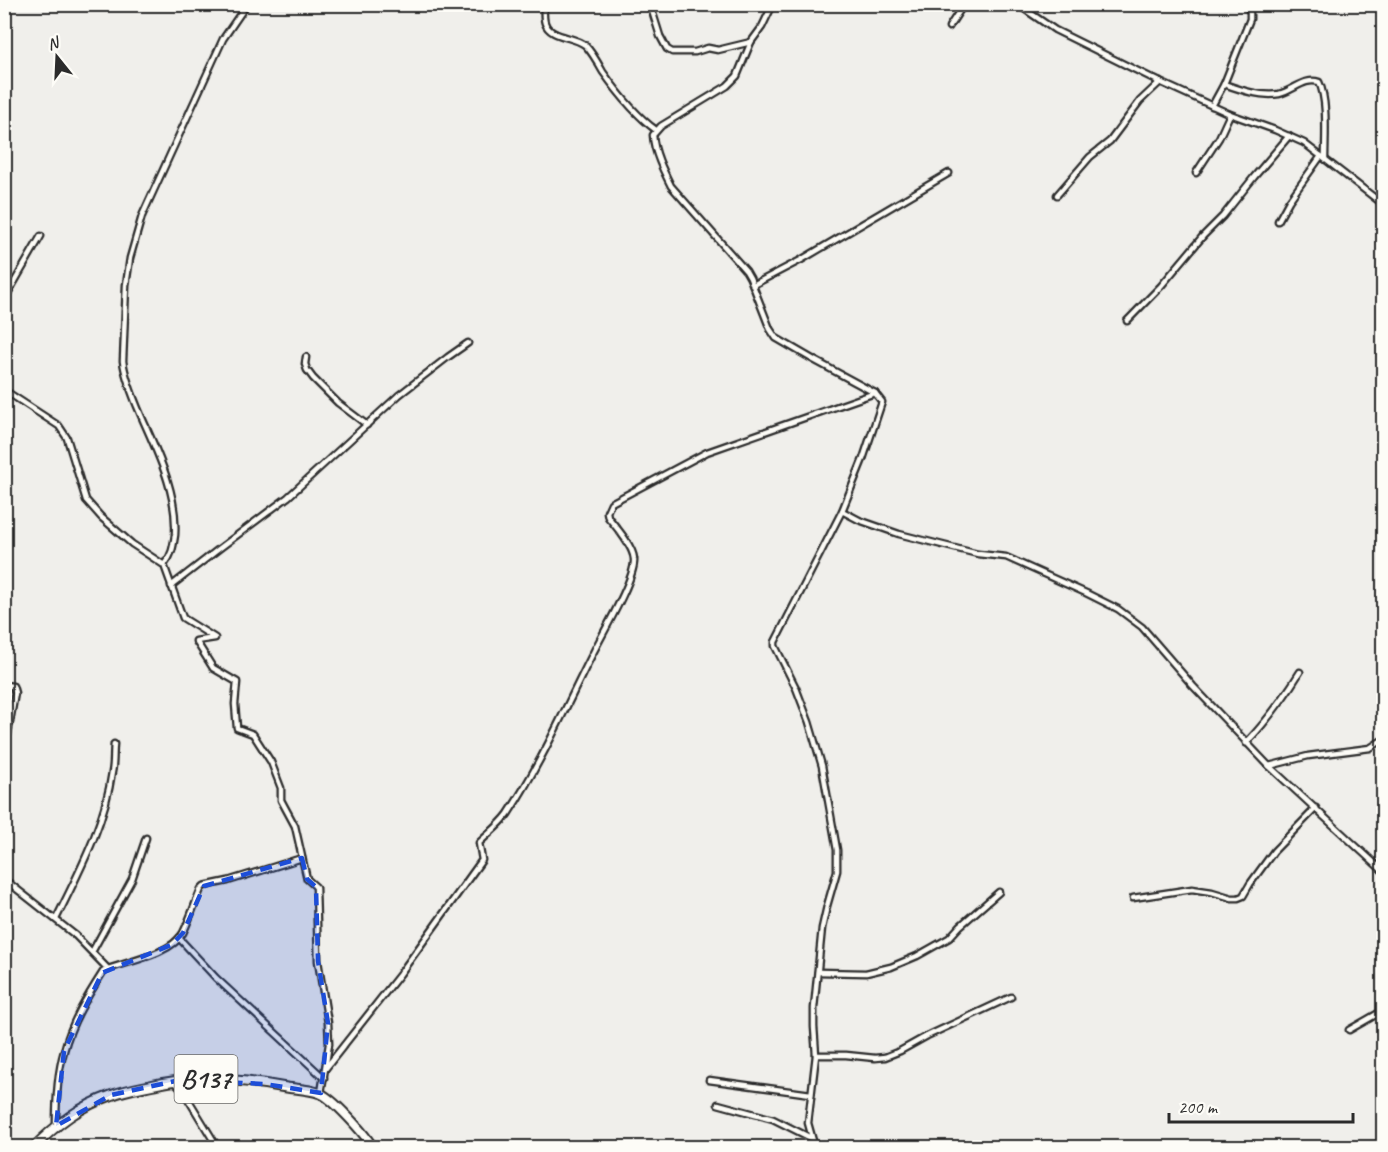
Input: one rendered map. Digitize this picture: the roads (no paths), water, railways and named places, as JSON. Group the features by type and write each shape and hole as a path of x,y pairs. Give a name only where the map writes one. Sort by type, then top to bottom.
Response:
{"main road":[{"name":"B137","path":"33,1148 56,1126 81,1108 128,1089 174,1081 205,1079 265,1084 321,1093"},
{"path":"321,1093 345,1113 362,1131 373,1148"}],"street":[{"path":"164,565 170,557 174,543 174,507 166,476 133,398 123,362 126,285 130,258 142,216 223,39 248,4"},
{"path":"544,4 547,27 578,40 586,46 619,94 646,123 656,130"},
{"path":"650,4 660,36 667,49 672,52 695,52 708,48 723,49 751,42"},
{"path":"773,4 762,27 751,42 737,76 727,86 656,130 653,135 664,172 671,186 746,272 776,338 875,393 882,402 863,459 842,511 775,642 809,722 822,766 837,850 837,871 822,928 818,972 814,1028 816,1055 808,1123 815,1148"},
{"path":"950,27 964,4"},
{"path":"1017,4 1055,30 1160,82 1230,114 1304,143 1383,205"},
{"path":"1212,106 1224,84 1250,19 1247,4"},
{"path":"1224,84 1272,95 1282,94 1312,80 1319,82 1322,88 1323,157 1289,201 1278,221"},
{"path":"1057,195 1090,157 1110,141 1140,101 1160,82"},
{"path":"1196,173 1219,138 1230,114"},
{"path":"1127,321 1223,216 1289,136"},
{"path":"753,285 801,260 949,173"},
{"path":"4,300 41,236"},
{"path":"171,586 288,497 399,395 468,343"},
{"path":"306,357 305,364 314,378 338,403 367,425"},
{"path":"4,390 59,426 67,438 86,500 101,517 132,544 164,565 183,618 215,638 196,641 213,668 237,681 235,704 237,728 253,734 271,762 281,788 281,800 295,826 307,879 316,887 318,961 329,1044 321,1093"},
{"path":"326,1068 400,974 482,860 479,843 507,815 554,733 627,586 634,565 632,550 608,517 608,507 611,503 714,449 875,393"},
{"path":"842,511 859,520 910,537 978,554 1006,557 1118,609 1142,627 1192,686 1269,766 1383,872"},
{"path":"1246,743 1284,698 1300,672"},
{"path":"4,685 13,686 15,693 4,756"},
{"path":"1269,766 1308,756 1370,748 1383,739"},
{"path":"56,919 82,866 100,821 112,771 114,744"},
{"path":"1133,898 1192,889 1232,898 1243,896 1274,852 1316,808"},
{"path":"92,952 132,879 146,838"},
{"path":"56,1126 60,1067 69,1035 103,972 157,953 171,945 183,933 202,887 302,858"},
{"path":"4,879 75,935 108,969"},
{"path":"818,972 866,973 891,967 917,956 949,939 960,926 999,892"},
{"path":"179,938 216,978 324,1078"},
{"path":"816,1055 875,1058 886,1056 1011,997"},
{"path":"1349,1030 1383,1010"},
{"path":"709,1080 812,1094"},
{"path":"174,1081 182,1089 218,1148"},
{"path":"718,1104 773,1119 811,1138"}]}
